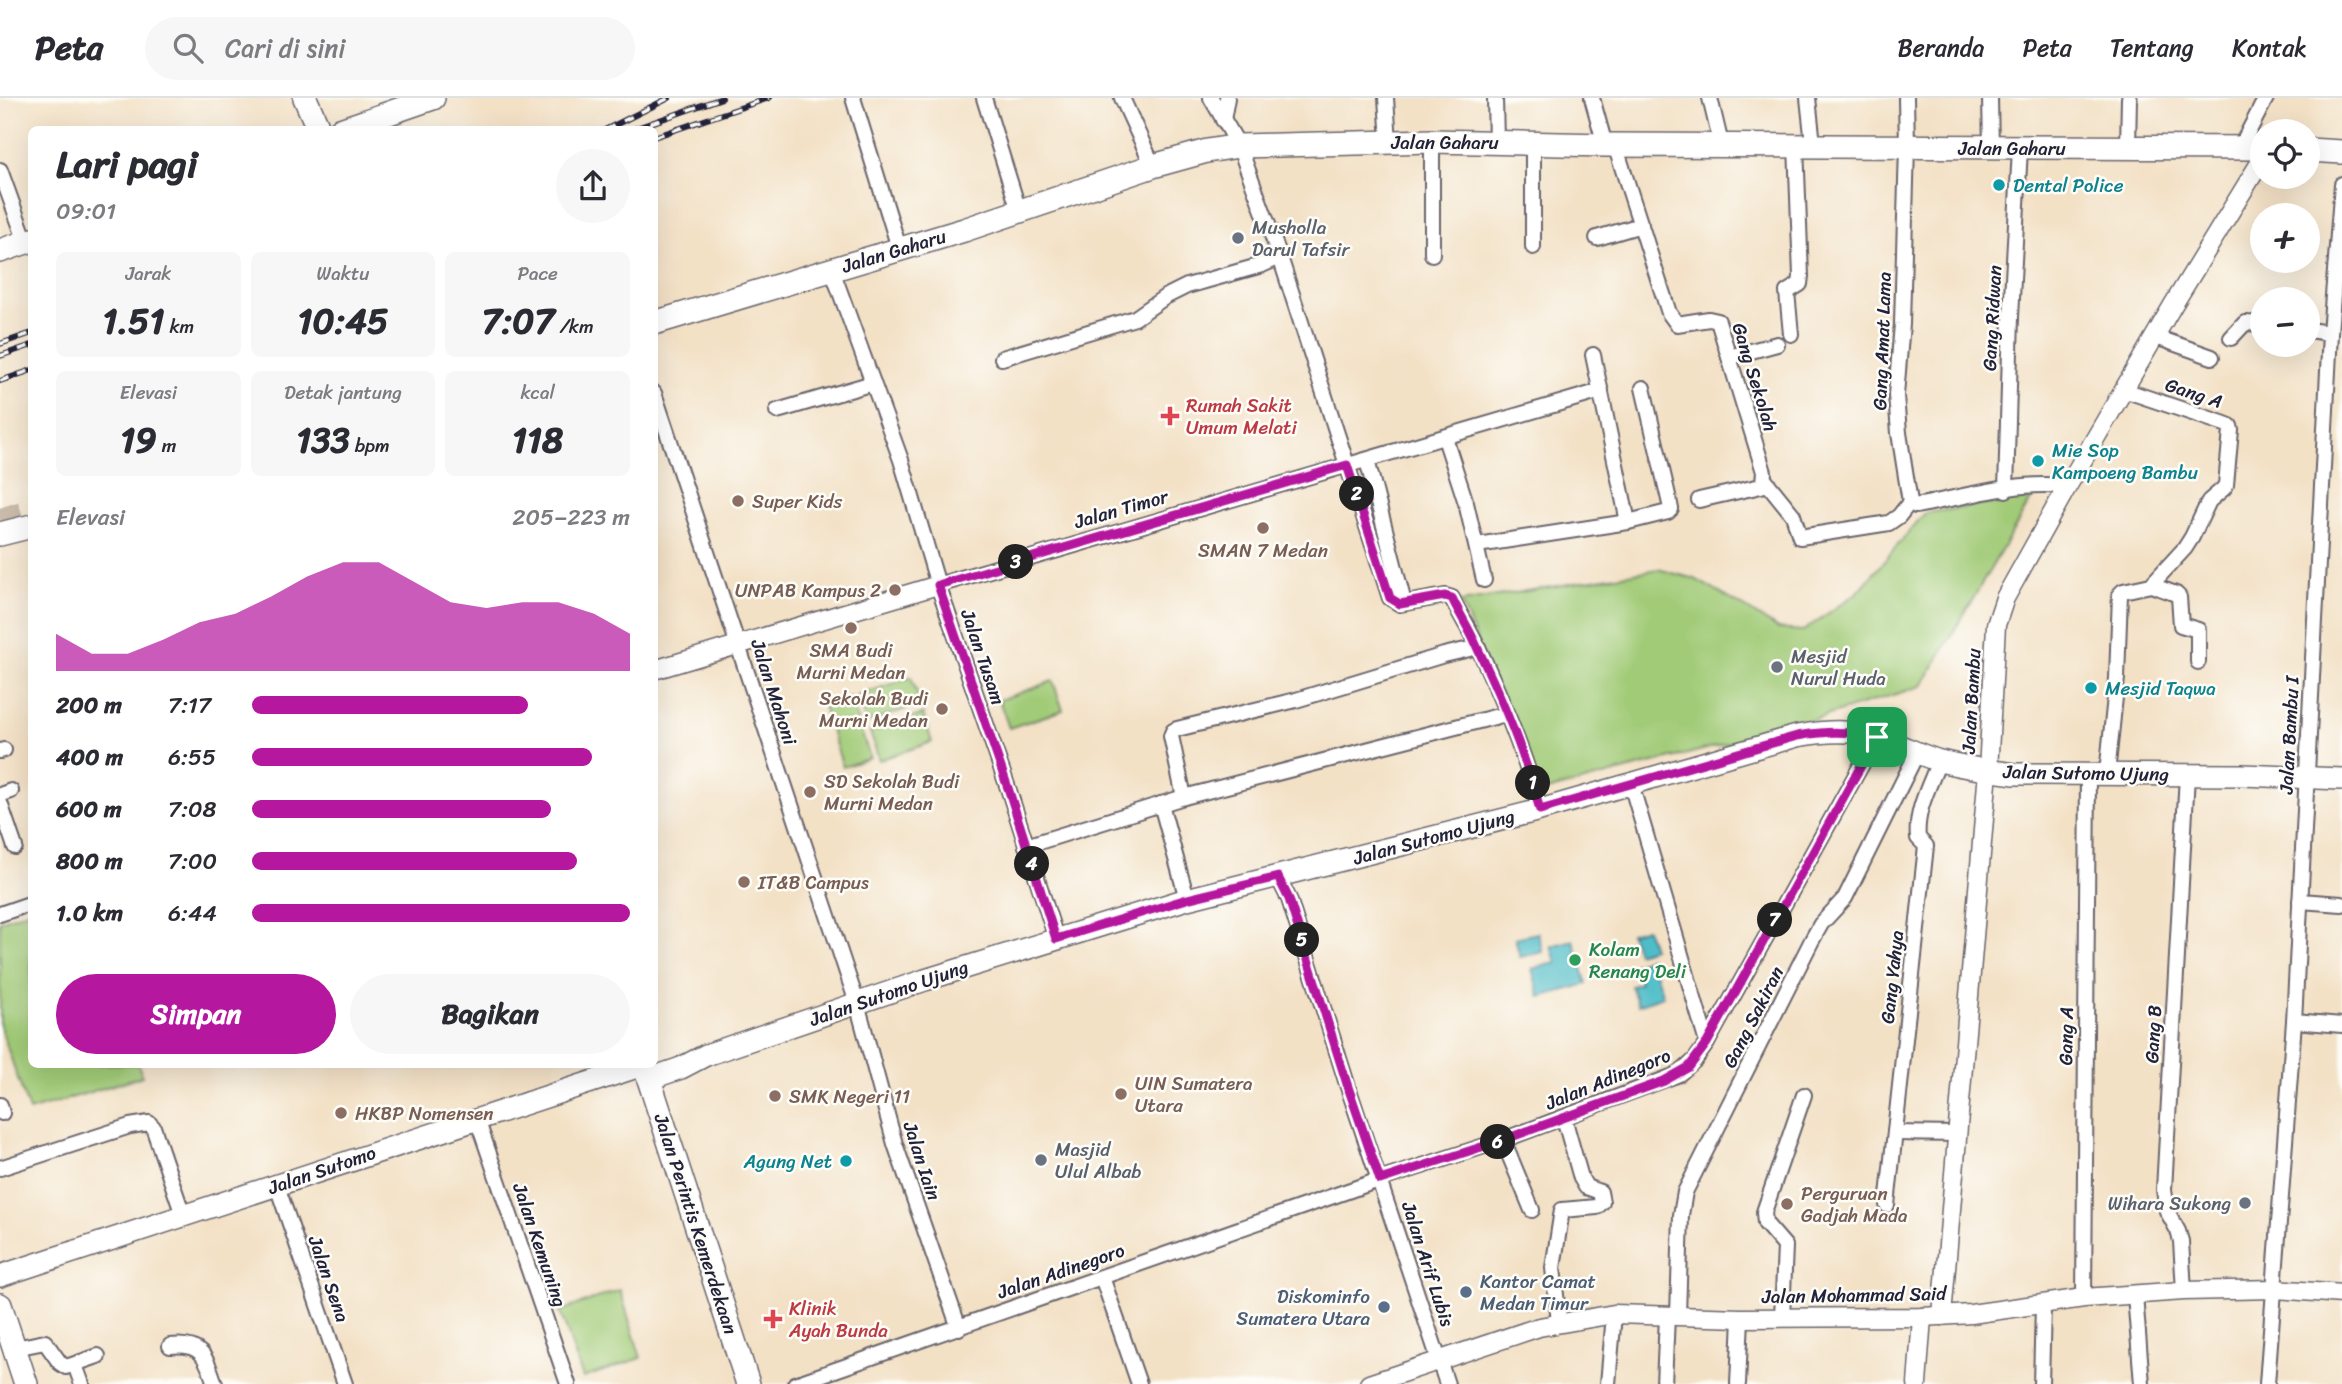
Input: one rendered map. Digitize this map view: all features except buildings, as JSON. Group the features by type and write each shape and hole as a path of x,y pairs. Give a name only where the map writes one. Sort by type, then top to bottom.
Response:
{"main road":[{"path":"305,98 317,126"},
{"path":"352,126 433,98"},
{"name":"Jalan Gaharu","path":"658,322 832,270 1153,166 1207,151 1239,146 1432,141 2250,150"},
{"path":"2320,151 2342,152"},
{"path":"0,251 28,241"},
{"path":"0,534 28,527"},
{"name":"Jalan Sutomo Ujung","path":"658,1067 681,1068 706,1055 857,1003 1187,899 1540,810 1797,736 1827,731 1851,732 1877,737 1939,761 2015,774 2342,779"},
{"name":"Jalan Sutomo","path":"0,1276 477,1118 645,1068"},
{"name":"Jalan Perintis Kemerdekaan","path":"648,1068 748,1384"},
{"path":"0,1305 26,1384"}],"street":[{"path":"853,98 899,248"},
{"path":"984,98 1019,211"},
{"path":"1122,98 1153,166"},
{"path":"1211,98 1239,146 1280,257 1390,598 1400,604 1449,596 1452,598 1478,647 1506,714 1532,781 1540,810"},
{"path":"1223,120 1227,98"},
{"path":"1386,98 1389,142"},
{"path":"1495,98 1496,142"},
{"name":"Gang Sekolah","path":"1592,98 1641,225 1672,321 1681,325 1714,319 1720,325 1764,479"},
{"path":"1710,98 1721,144"},
{"path":"1791,334 1787,292 1800,284 1801,276 1804,145 1808,98"},
{"name":"Gang Amat Lama","path":"1906,98 1902,324 1896,395 1910,502"},
{"path":"1990,98 1991,148"},
{"path":"2128,148 2129,98"},
{"path":"2261,119 2266,98"},
{"path":"1432,141 1432,254"},
{"path":"1533,247 1534,142"},
{"name":"Gang Ridwan","path":"2006,490 2020,148"},
{"name":"Jalan Bambu","path":"1942,1316 1987,771 1996,625 2005,598 2063,487 2156,337 2250,156"},
{"path":"0,170 28,239"},
{"name":"Jalan Bambu I","path":"2267,1384 2294,1021 2330,333 2342,184"},
{"path":"1597,238 1641,225"},
{"path":"1002,358 1135,318 1187,286 1262,265 1280,257"},
{"name":"Jalan Tusam","path":"832,270 901,460 938,585 1056,939"},
{"path":"2231,338 2245,323 2250,323"},
{"path":"2320,332 2330,333"},
{"path":"2156,337 2212,357"},
{"path":"1729,357 1777,344"},
{"path":"1593,355 1628,522"},
{"path":"777,411 873,383"},
{"path":"1477,545 1628,522 1668,512 1671,509 1643,388"},
{"name":"Gang A","path":"2084,1298 2082,1224 2098,774 2117,678 2120,594 2151,585 2192,537 2209,501 2224,489 2228,475 2231,430 2230,426 2225,424 2124,390"},
{"name":"Jalan Timor","path":"658,669 1601,391"},
{"name":"Jalan Mahoni","path":"658,404 857,1003"},
{"path":"1445,438 1477,545 1484,580"},
{"path":"1367,460 1402,595"},
{"path":"1699,500 1761,486 1764,479 1793,515 1800,537 1889,523 1910,502 1916,506 2043,485 2063,487"},
{"path":"2151,585 2179,597 2181,625 2198,630 2198,662"},
{"path":"1184,797 1171,736 1177,729 1296,700 1478,647"},
{"path":"1026,846 1184,797 1506,714"},
{"name":"Jalan Adinegoro","path":"794,1384 1380,1180 1503,1140 1679,1074 1695,1060 1707,1043 1877,737"},
{"name":"Gang Sakiran","path":"1664,1384 1685,1192 1812,940 1821,924 1845,898 1917,753"},
{"name":"Gang Yahya","path":"1887,1205 1926,846 1918,838 1918,822 1920,809 1939,761"},
{"name":"Gang B","path":"2184,1291 2181,1241 2167,1211 2164,1189 2187,775"},
{"path":"1631,785 1707,1043"},
{"path":"0,803 15,846"},
{"path":"1161,804 1187,899"},
{"path":"1278,877 1289,899 1380,1180"},
{"path":"2300,901 2342,904"},
{"path":"0,914 28,904"},
{"name":"Jalan Iain","path":"857,1003 895,1144 959,1328"},
{"path":"2294,1021 2342,1025"},
{"path":"1782,1318 1785,1246 1765,1223 1764,1212 1804,1095"},
{"name":"Jalan Kemuning","path":"477,1118 568,1384"},
{"path":"1559,1322 1553,1268 1562,1210 1597,1207 1602,1202 1600,1192 1586,1187 1581,1178 1564,1118"},
{"path":"0,1168 130,1126 149,1123 183,1215"},
{"path":"1895,1133 1957,1134"},
{"path":"1503,1140 1532,1210"},
{"name":"Jalan Arif Lubis","path":"1380,1180 1447,1384"},
{"name":"Jalan Sena","path":"277,1186 345,1384"},
{"path":"1102,1277 1139,1384"},
{"name":"Jalan Mohammad Said","path":"1369,1384 1539,1326 1614,1314 1741,1318 1922,1317 2043,1305 2084,1298 2184,1291 2275,1289 2342,1294"},
{"path":"2135,1295 2142,1384"},
{"path":"2041,1384 2043,1305"},
{"path":"1608,1384 1614,1314"},
{"path":"1917,1384 1922,1317"},
{"path":"1738,1384 1741,1318"},
{"path":"15,1348 46,1342 62,1365 68,1367 98,1356"},
{"path":"170,1346 184,1344 199,1351 208,1363 215,1384"},
{"path":"75,1365 82,1384"}],"green space":[{"path":"2032,498 1922,686 1790,727 1539,793 1461,602 1658,569 1695,579 1778,629 1803,631 1858,592 1925,513"},
{"path":"911,677 921,704 866,723 857,696"},
{"path":"1053,681 1063,710 1009,728 999,700"},
{"path":"850,697 870,758 843,767 823,706"},
{"path":"923,714 932,742 879,760 870,732"},
{"path":"28,911 28,1068 139,1068 142,1076 29,1111 0,1026 0,921"},
{"path":"620,1290 641,1358 583,1378 560,1311"}],"water":[{"path":"1646,928 1653,948 1637,953 1630,933"},
{"name":"Kolam Renang Deli","path":"1538,933 1543,952 1520,957 1515,938"},
{"path":"1573,940 1587,984 1540,997 1532,969 1556,962 1551,946"},
{"path":"1650,958 1663,996 1638,1005 1631,986 1640,983 1634,964"}],"tunnel":[{"path":"0,520 28,510"}],"railway":[{"path":"613,126 669,98"},
{"path":"642,126 722,98"},
{"path":"658,136 769,98"},
{"path":"0,344 28,334"},
{"path":"0,356 28,346"},
{"path":"0,381 28,371"}],"place":[{"name":"Dental Police","path":"1999,185"},
{"name":"Musholla Darul Tafsir","path":"1238,238"},
{"name":"Rumah Sakit Umum Melati","path":"1170,416"},
{"name":"Mie Sop Kampoeng Bambu","path":"2038,461"},
{"name":"Super Kids","path":"738,501"},
{"name":"SMAN 7 Medan","path":"1263,528"},
{"name":"UNPAB Kampus 2","path":"895,590"},
{"name":"SMA Budi Murni Medan","path":"851,628"},
{"name":"Mesjid Nurul Huda","path":"1777,667"},
{"name":"Mesjid Taqwa","path":"2091,688"},
{"name":"Sekolah Budi Murni Medan","path":"942,709"},
{"name":"SD Sekolah Budi Murni Medan","path":"810,792"},
{"name":"IT&B Campus","path":"744,882"},
{"name":"Kolam Renang Deli","path":"1575,960"},
{"name":"UIN Sumatera Utara","path":"1121,1094"},
{"name":"SMK Negeri 11","path":"775,1096"},
{"name":"HKBP Nomensen","path":"341,1113"},
{"name":"Masjid Ulul Albab","path":"1041,1160"},
{"name":"Agung Net","path":"846,1161"},
{"name":"Wihara Sukong","path":"2245,1203"},
{"name":"Perguruan Gadjah Mada","path":"1787,1204"},
{"name":"Kantor Camat Medan Timur","path":"1466,1292"},
{"name":"Diskominfo Sumatera Utara","path":"1384,1307"},
{"name":"Klinik Ayah Bunda","path":"773,1319"}],"route":[{"path":"1347,465 1390,598 1400,604 1445,596 1452,598 1478,647 1506,714 1532,781 1540,810 1797,736 1827,731 1877,737 1707,1043 1689,1067 1664,1081 1503,1140 1380,1180 1289,899 1278,877 1187,899 1056,939 1009,791 938,585 1347,465"}]}
